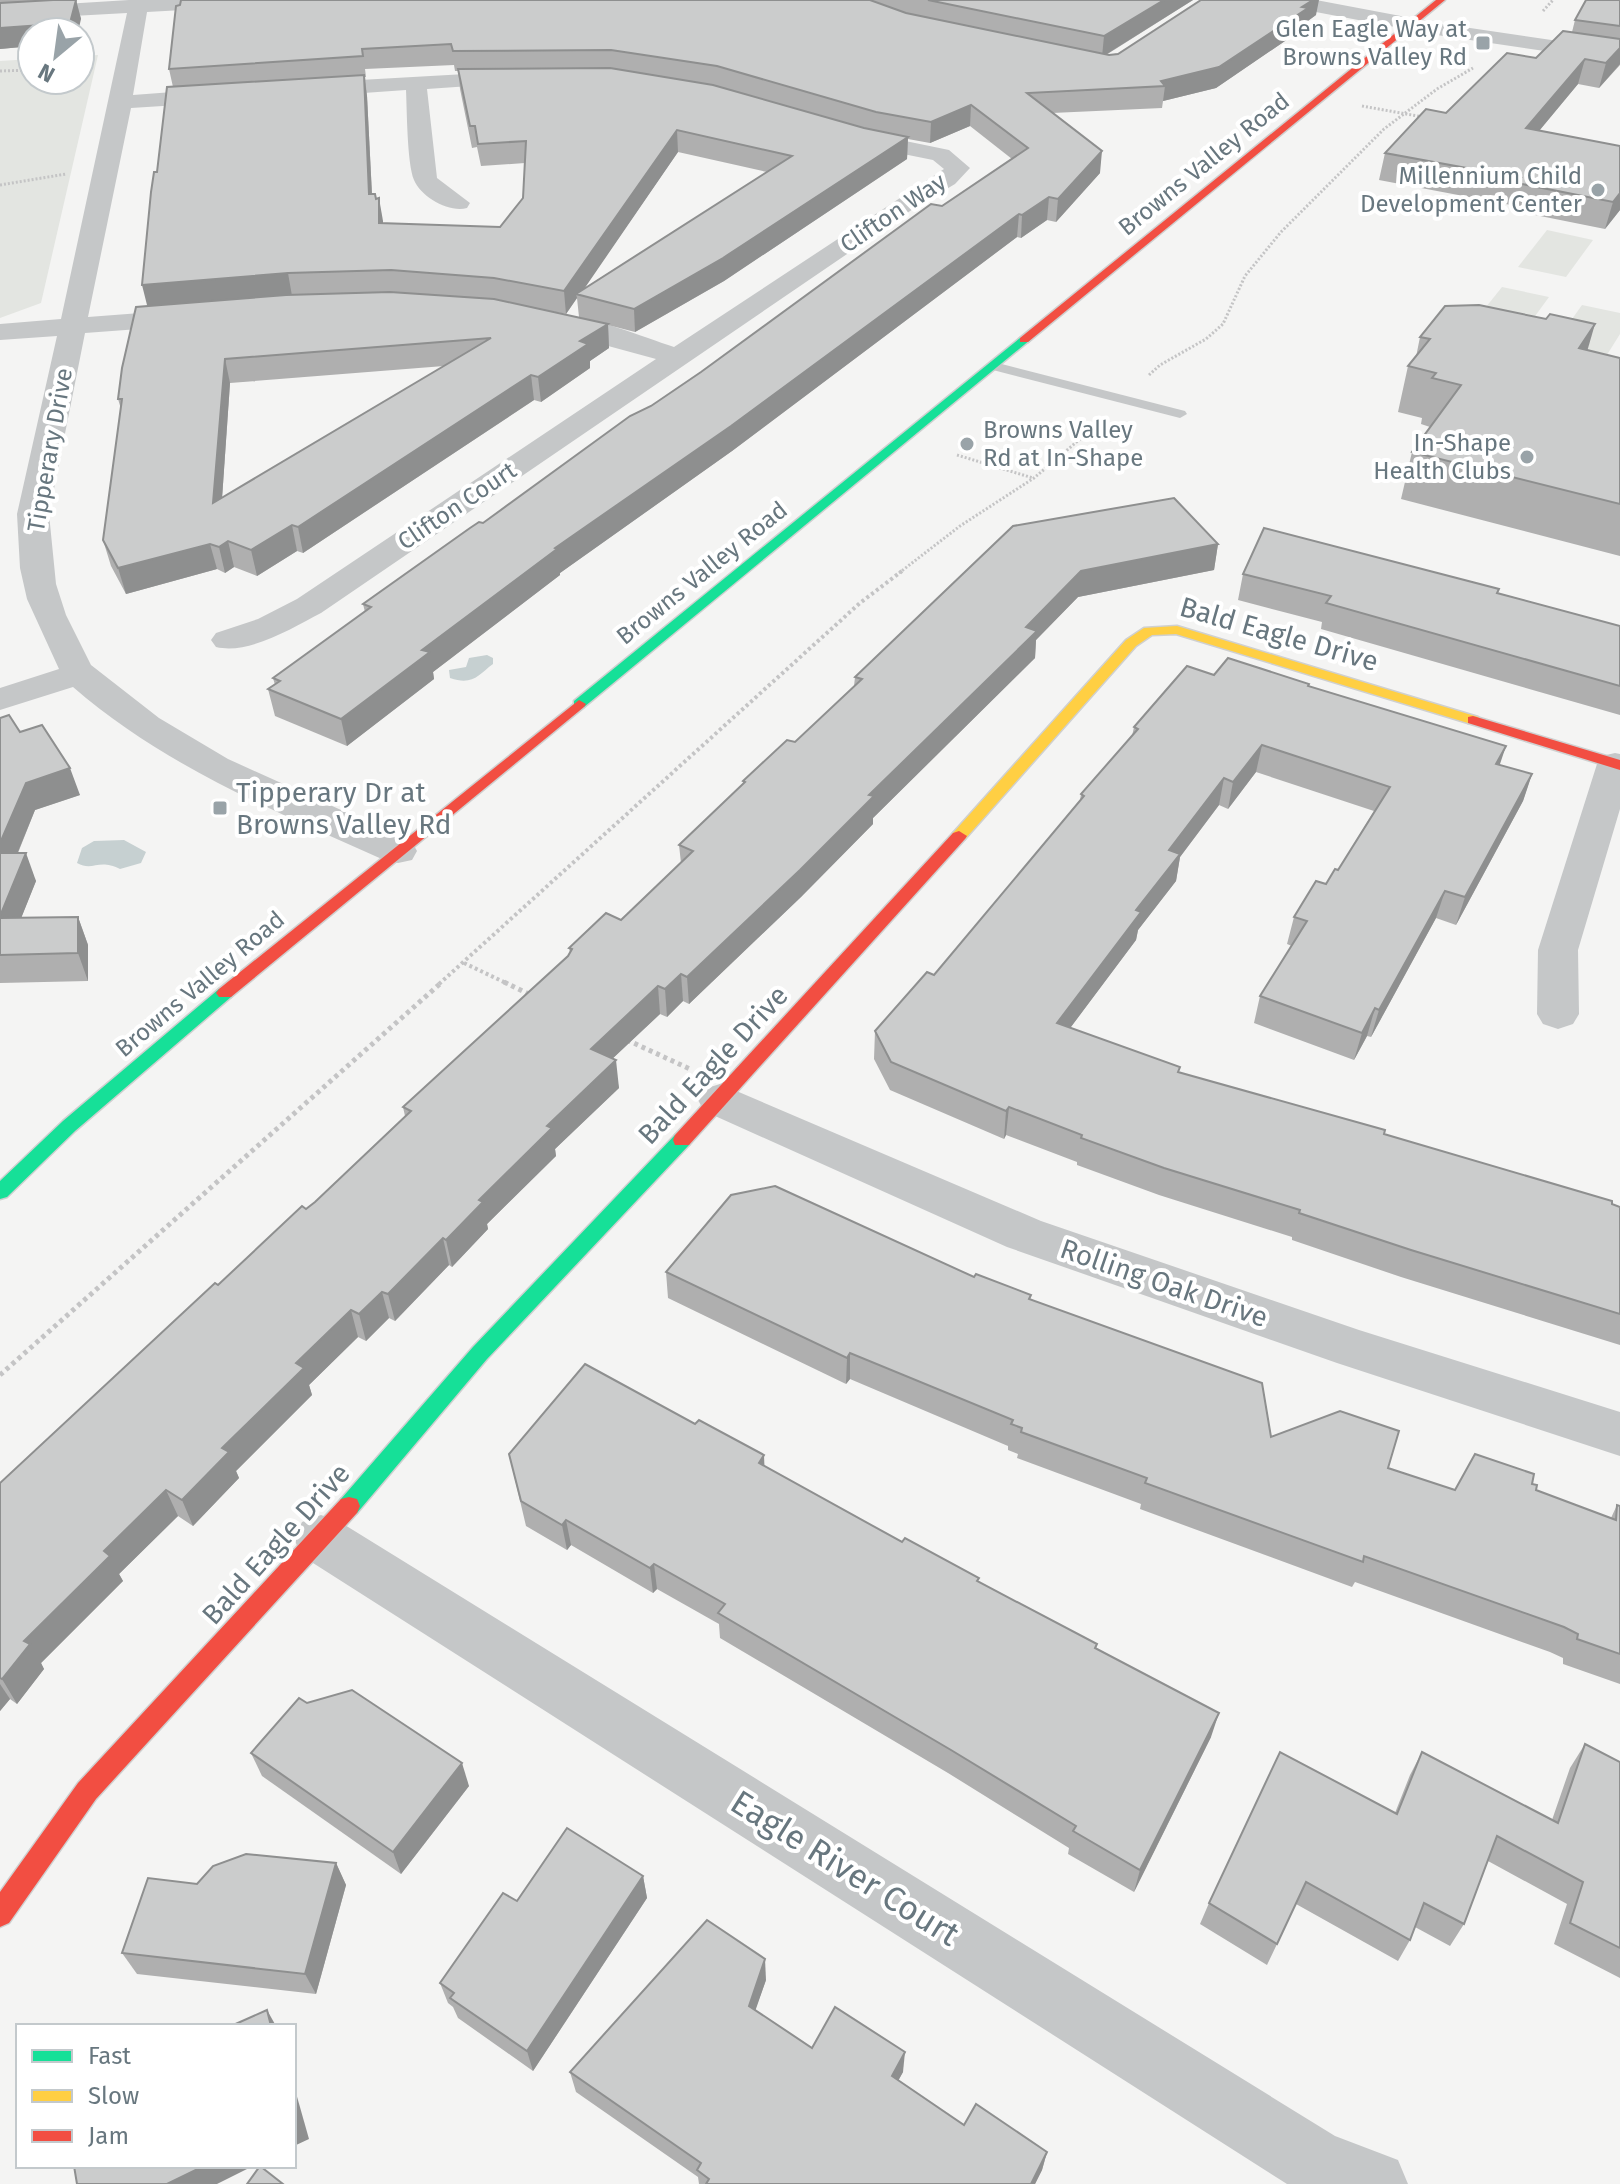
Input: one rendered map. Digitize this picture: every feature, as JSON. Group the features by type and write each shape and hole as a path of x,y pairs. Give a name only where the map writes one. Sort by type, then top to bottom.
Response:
{"main road":[{"name":"Browns Valley Road","path":"0,1192 69,1126 177,1032 1441,0"},
{"name":"Bald Eagle Drive","path":"0,1914 87,1791 321,1539 480,1353 725,1094 1119,659 1134,638 1152,628 1177,630 1617,764"}],"street":[{"path":"0,14 138,3 255,0"},
{"path":"1284,0 1620,56"},
{"name":"Tipperary Drive","path":"138,3 121,102 33,514 33,557 39,589 51,621 79,674 130,715 183,750 248,784 398,851"},
{"path":"289,91 546,77"},
{"path":"416,83 425,179 437,192 458,203"},
{"path":"121,102 241,94"},
{"name":"Clifton Way","path":"678,357 904,204 947,179 958,168 941,155 831,131"},
{"path":"0,332 220,315"},
{"path":"524,317 582,328 678,357"},
{"name":"Clifton Court","path":"228,640 270,626 309,606 678,357"},
{"path":"0,699 79,674"},
{"path":"1558,1014 1558,950 1617,764"},
{"name":"Rolling Oak Drive","path":"725,1094 1024,1234 1355,1349 1620,1434"},
{"name":"Eagle River Court","path":"321,1539 1316,2163 1374,2184"}],"lane":[{"path":"994,366 1180,414"}],"path":[{"path":"0,1375 463,963 860,603 960,526 1034,478 1072,448 1160,365 1206,339 1223,324 1245,276 1281,232 1384,129 1437,89 1483,60"},
{"path":"1322,98 1427,118"},
{"path":"0,185 70,173"},
{"path":"957,455 1034,478"},
{"path":"463,963 535,996"},
{"path":"620,1036 725,1094"}],"shaded area":[{"path":"16,60 16,96 89,96 41,303 0,318 0,61"},
{"path":"1547,230 1593,240 1566,277 1518,267"},
{"path":"1502,287 1549,297 1519,338 1470,327"},
{"path":"1582,305 1620,313 1620,334 1605,358 1553,346"},
{"path":"487,655 493,658 493,664 474,678 464,681 450,678 449,670 466,667 469,658"},
{"path":"124,840 146,852 141,863 120,869 77,863 82,848 94,841"}],"building":[{"path":"76,0 72,16 16,16 16,27 0,28 0,3"},
{"path":"181,0 870,0 906,13 1109,55 1118,54 1201,0 1313,0 1302,7 1308,8 1219,67 1161,81 1165,86 1027,93 1102,151 1058,199 1049,197 1019,214 731,426 555,548 422,650 430,652 341,719 268,689 280,681 273,678 371,607 363,604 470,528 483,523 630,416 651,406 701,372 931,204 942,206 1028,148 971,105 931,122 876,112 717,66 611,50 453,51 451,44 362,49 363,56 169,69 176,6 180,5"},
{"path":"928,0 1164,0 1104,36"},
{"path":"1586,0 1620,0 1620,26 1575,20"},
{"path":"1563,31 1620,39 1620,48 1606,63 1585,59 1526,128 1620,146 1620,193 1613,202 1517,183 1521,178 1385,153 1426,109 1446,113 1507,53 1536,58"},
{"path":"610,68 713,85 864,128 908,137 723,258 634,309 576,294 792,156 677,130 564,291 494,278 391,270 288,273 142,285 151,192 154,172 157,172 167,87 364,75 369,194 379,198 379,223 500,227 523,198 526,141 478,144 475,126 470,126 458,69"},
{"path":"390,292 494,299 608,324 580,341 588,344 538,377 531,375 298,527 292,525 251,550 228,541 219,547 210,544 118,568 103,540 122,399 118,399 122,368 136,307 286,295","holes":["491,338 213,503 225,359"]},
{"name":"In-Shape Health Clubs","path":"1479,305 1546,319 1550,314 1595,324 1579,348 1620,358 1620,504 1412,452 1461,385 1432,378 1436,373 1408,366 1430,339 1420,337 1445,306"},
{"path":"1174,498 1218,544 1081,571 1026,627 1037,631 869,795 874,796 800,870 687,977 681,974 665,989 658,986 591,1049 616,1060 547,1126 552,1128 479,1200 483,1202 446,1240 443,1238 388,1294 382,1292 359,1314 351,1310 296,1363 304,1368 222,1448 229,1452 182,1500 166,1490 104,1551 110,1556 24,1641 30,1644 0,1678 0,1483 215,1283 218,1285 302,1206 306,1209 315,1202 411,1111 403,1107 568,956 572,949 569,948 606,913 621,920 693,851 679,845 787,740 795,742 862,679 855,677 1013,526"},
{"path":"1264,528 1499,589 1497,593 1620,626 1620,686 1326,603 1331,596 1243,574"},
{"path":"1228,658 1308,686 1506,746 1496,764 1532,774 1465,897 1445,891 1379,1010 1375,1008 1362,1033 1260,996 1307,921 1294,917 1316,881 1326,884 1335,869 1338,870 1390,787 1262,745 1233,782 1224,778 1169,850 1180,854 1136,910 1141,912 1057,1023 1180,1067 1178,1072 1385,1130 1384,1134 1612,1201 1620,1207 1620,1314 1411,1250 1299,1213 1300,1210 1164,1168 1081,1138 1082,1135 1009,1107 1006,1111 891,1062 875,1031 927,972 934,975 1084,796 1081,794 1138,729 1134,727 1187,666 1214,675"},
{"path":"9,715 20,732 42,725 70,768 26,783 0,843 0,718"},
{"path":"0,853 26,853 0,916"},
{"path":"78,917 78,953 0,955 0,918"},
{"path":"775,1186 974,1277 976,1274 1031,1295 1029,1299 1262,1383 1271,1437 1340,1411 1399,1431 1388,1468 1455,1490 1475,1454 1534,1474 1532,1484 1537,1485 1536,1490 1616,1520 1617,1505 1620,1506 1620,1654 1577,1639 1578,1634 1564,1627 1364,1556 1363,1562 1145,1483 1147,1478 1021,1432 1022,1428 1011,1424 1013,1420 850,1353 847,1358 666,1272 731,1195"},
{"path":"585,1364 695,1424 699,1420 764,1455 759,1463 902,1542 905,1538 979,1578 977,1581 1097,1644 1095,1648 1219,1713 1140,1870 1073,1831 1076,1826 718,1613 725,1604 654,1564 650,1568 566,1520 562,1525 521,1501 509,1454"},
{"path":"352,1690 462,1763 393,1852 251,1753 299,1698 307,1703"},
{"path":"1585,1744 1620,1762 1620,1948 1570,1923 1583,1882 1497,1836 1464,1924 1424,1903 1410,1940 1306,1882 1277,1944 1209,1903 1280,1752 1397,1814 1422,1752 1558,1823"},
{"path":"567,1828 643,1876 527,2051 450,1998 454,1993 440,1983 503,1893 517,1901"},
{"path":"246,1854 336,1863 305,1974 122,1953 148,1878 197,1884 213,1866"},
{"path":"707,1920 765,1959 749,2006 812,2048 835,2007 905,2052 892,2076 964,2125 976,2104 1047,2152 1031,2184 706,2184 709,2179 697,2170 701,2163 570,2072"},
{"path":"267,2010 270,2024 236,2024"},
{"path":"74,2168 200,2168 167,2184 77,2184"},
{"path":"259,2168 263,2168 283,2184 247,2184"}],"traffic: fast":[{"path":"579,704 1024,340"},
{"path":"0,1192 69,1126 225,993"},
{"path":"349,1506 480,1353 682,1140"}],"traffic: slow":[{"path":"959,836 1131,643 1149,631 1177,630 1473,720"}],"traffic: jam":[{"path":"1024,340 1441,0"},
{"path":"225,993 579,704"},
{"path":"1473,720 1620,765"},
{"path":"682,1140 959,836"},
{"path":"0,1914 87,1791 349,1506"}],"place":[{"name":"Glen Eagle Way at Browns Valley Rd","path":"1483,43"},
{"name":"Millennium Child Development Center","path":"1598,190"},
{"name":"Browns Valley Rd at In-Shape","path":"967,444"},
{"name":"In-Shape Health Clubs","path":"1527,457"},
{"name":"Tipperary Dr at Browns Valley Rd","path":"220,808"}]}
